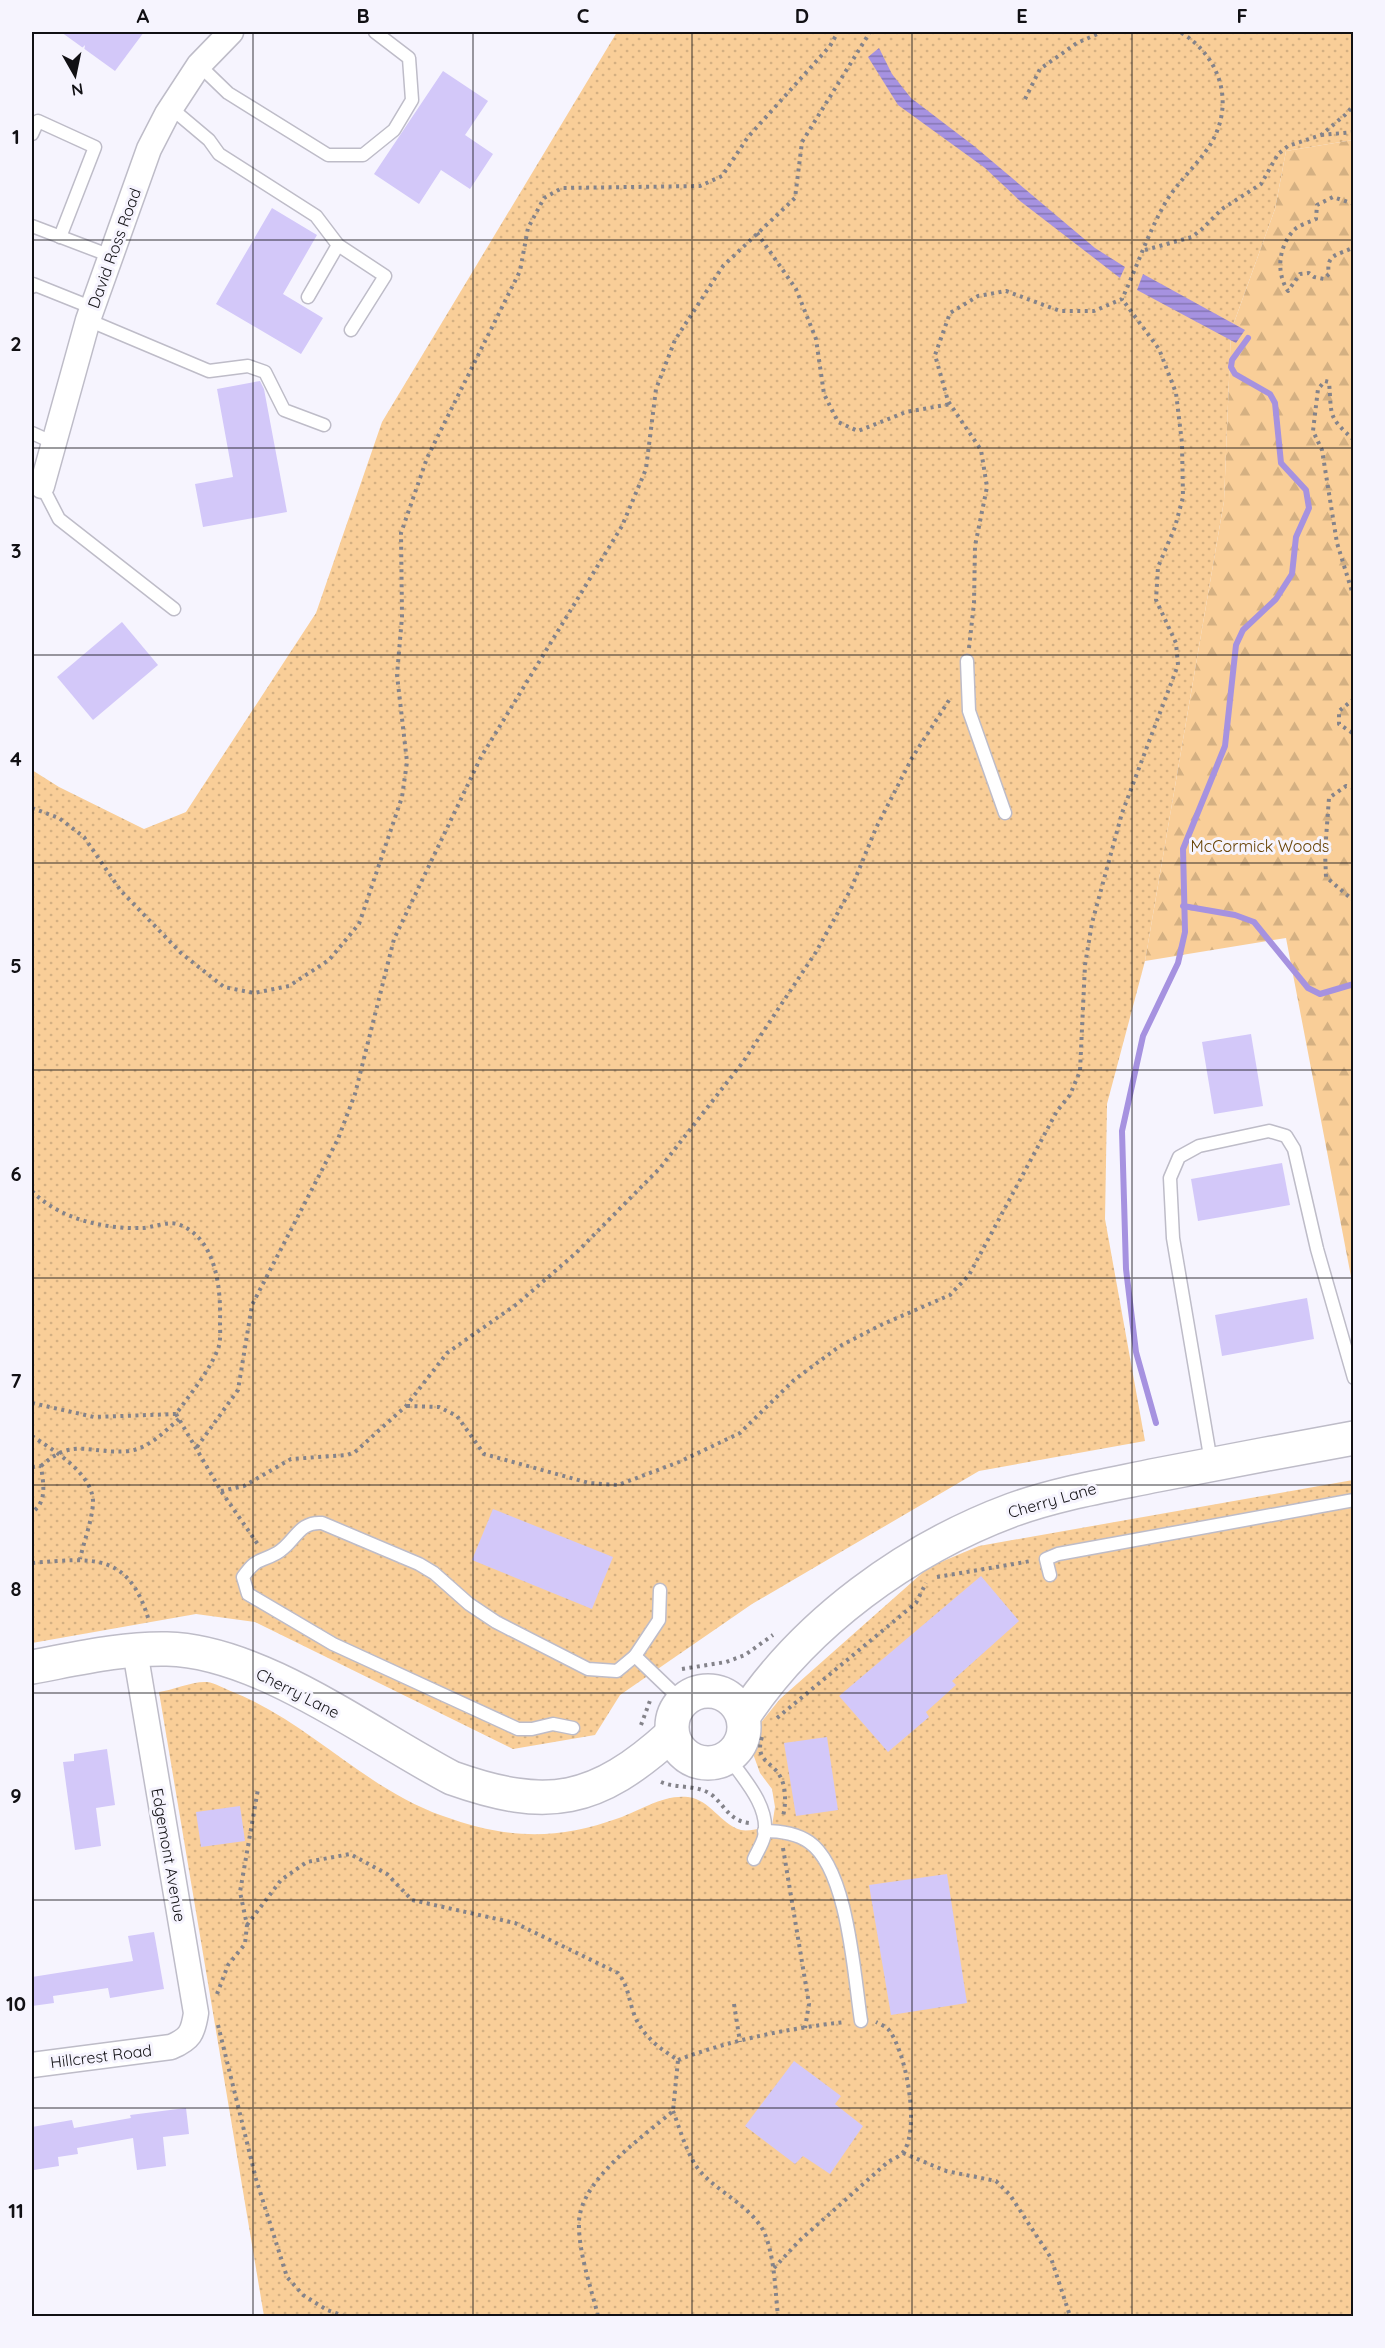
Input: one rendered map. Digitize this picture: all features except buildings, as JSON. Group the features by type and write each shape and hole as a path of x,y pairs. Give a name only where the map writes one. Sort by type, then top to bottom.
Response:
{"street":[{"name":"David Ross Road","path":"37,484 54,443 91,314 149,149 171,108 199,65 231,32"},
{"name":"Cherry Lane","path":"751,1716 791,1656 863,1591 933,1545 1012,1510 1095,1487 1353,1438"},
{"name":"Cherry Lane","path":"32,1667 135,1650 168,1649 203,1653 243,1665 303,1694 452,1778 482,1788 538,1798 582,1791 617,1778 644,1760 681,1746"},
{"name":"Edgemont Avenue","path":"135,1650 196,2013 194,2026 186,2041 171,2047"},
{"path":"702,1690 751,1716 742,1740 728,1757 709,1763 681,1746 675,1710 682,1701 702,1690"},
{"name":"Hillcrest Road","path":"32,2065 171,2047"}],"lane":[{"path":"199,65 228,93 328,155 363,155 394,130 412,100 408,58 375,32"},
{"path":"171,108 209,140 219,154 316,216 338,244 385,276 351,330"},
{"path":"32,134 38,121 95,147 60,237"},
{"path":"32,226 111,256"},
{"path":"308,297 338,244"},
{"path":"32,287 33,284 209,371 248,366 265,372 284,410 324,426"},
{"path":"32,433 54,443"},
{"path":"37,484 59,519 174,609"},
{"path":"967,661 969,711 1005,813"},
{"path":"1211,1465 1173,1238 1170,1178 1179,1157 1200,1146 1269,1131 1286,1136 1294,1149 1317,1249 1353,1378"},
{"path":"1050,1575 1046,1559 1058,1554 1353,1500"},
{"path":"573,1728 553,1724 532,1729 518,1729 333,1644 248,1594 243,1577 253,1562 280,1551 311,1522 322,1523 419,1564 434,1573 469,1604 496,1622 588,1669 617,1671 635,1656 659,1620 660,1590"},
{"path":"635,1656 682,1701"},
{"path":"728,1757 752,1791 764,1820 764,1831 754,1859"},
{"path":"764,1831 782,1831 809,1842 829,1867 839,1888 861,2021"}],"path":[{"path":"32,808 59,818 84,837 121,891 181,953 224,987 254,993 289,986 329,960 359,924 402,797 407,762 397,675 402,617 401,533 427,458 520,271 528,228 544,198 562,188 700,186 722,176 748,137 830,46 838,32"},
{"path":"198,1447 238,1390 252,1305 338,1139 355,1094 394,939 481,757 622,526 646,470 656,389 675,340 723,266 795,198 802,142 870,32"},
{"path":"1025,99 1040,69 1077,43 1102,32"},
{"path":"221,1491 244,1486 291,1459 347,1455 355,1452 406,1406 447,1353 517,1304 618,1213 660,1168 743,1062 816,952 851,889 876,828 912,758 948,704 967,661 974,603 975,546 987,487 981,450 951,404 935,355 950,313 978,296 1006,291 1060,311 1095,311 1122,299 1162,209 1174,188 1210,146 1219,126 1222,87 1213,62 1208,54 1180,32"},
{"path":"1321,135 1345,115 1353,105"},
{"path":"1145,250 1192,237 1222,209 1261,184 1278,154 1288,146 1321,135 1353,132"},
{"path":"1353,204 1333,197 1317,205 1316,219 1295,229 1280,258 1280,279 1288,291 1300,274 1309,273 1314,277 1324,279 1329,274 1327,265 1331,256 1353,248"},
{"path":"757,233 796,289 816,339 824,394 838,422 858,430 906,412 951,404"},
{"path":"406,1406 439,1407 457,1416 484,1454 589,1483 618,1485 679,1462 740,1433 794,1380 840,1346 881,1325 950,1295 969,1275 1051,1121 1070,1095 1080,1071 1085,965 1092,923 1122,813 1178,665 1176,643 1156,600 1158,567 1175,527 1183,497 1182,443 1176,393 1159,349 1122,299"},
{"path":"1353,440 1330,413 1329,382 1325,381 1318,389 1314,431 1322,450 1337,543 1353,598"},
{"path":"1353,699 1339,711 1340,724 1353,734"},
{"path":"1353,788 1346,786 1329,798 1325,852 1326,877 1353,901"},
{"path":"32,1191 40,1199 68,1216 118,1227 143,1228 175,1223 192,1231 210,1254 221,1291 219,1346 208,1370 176,1414"},
{"path":"32,1403 94,1417 176,1414"},
{"path":"176,1414 198,1447 221,1491 266,1557"},
{"path":"32,1467 41,1466 56,1452 72,1447 130,1451 151,1443 179,1419"},
{"path":"32,1436 74,1466 91,1490 93,1503 80,1559"},
{"path":"32,1512 41,1502 41,1466"},
{"path":"32,1563 80,1559 102,1562 120,1569 143,1602 149,1622"},
{"path":"783,1817 786,1807 781,1778 766,1763 760,1752 751,1716 916,1603 927,1581 936,1577 1046,1559"},
{"path":"661,1782 674,1788 693,1787 711,1794 728,1814 741,1822 750,1823"},
{"path":"215,1998 228,1965 244,1944 247,1925 240,1892 258,1790"},
{"path":"781,1839 809,2004 805,2028"},
{"path":"247,1925 281,1880 307,1862 350,1854 387,1874 412,1900 515,1923 618,1973 625,1982 633,2012 648,2039 678,2060"},
{"path":"734,2004 740,2042"},
{"path":"217,2017 256,2179 287,2277 303,2295 327,2310 344,2316"},
{"path":"678,2060 703,2050 805,2028 861,2021 871,2020 887,2027 893,2037 910,2089 910,2138 903,2152 888,2162 807,2233 774,2268"},
{"path":"678,2060 672,2111 697,2168 720,2191 744,2210 764,2233 774,2268 778,2316"},
{"path":"598,2316 580,2238 579,2220 584,2203 602,2172 672,2111"},
{"path":"903,2152 946,2171 996,2181 1010,2195 1052,2258 1070,2316"}],"green space":[{"path":"617,32 1353,32 1353,140 1286,151 1275,209 1231,331 1224,501 1145,961 1107,1104 1105,1219 1145,1441 979,1471 752,1604 620,1695 595,1735 513,1749 255,1622 196,1614 32,1643 32,770 59,787 144,829 186,812 316,613 382,422"},
{"name":"McCormick Woods","path":"1353,140 1353,1287 1286,938 1145,961 1224,501 1231,331 1275,209 1286,151"},
{"path":"1353,1480 1353,2316 264,2316 159,1692 201,1682 217,1685 287,1720 388,1789 415,1804 466,1824 510,1833 552,1834 574,1831 619,1818 662,1800 688,1797 703,1803 734,1827 741,1830 753,1830 772,1826 775,1807 772,1789 760,1773 752,1751 755,1730 780,1699 929,1567 979,1546"}],"shaded area":[{"path":"879,48 892,74 911,98 974,146 1095,248 1125,267 1120,278 1020,201 985,168 898,105 868,57"},
{"path":"1143,274 1245,330 1236,343 1137,290"}],"waterway":[{"path":"1156,1423 1136,1352 1126,1269 1122,1131 1143,1036 1178,963 1185,932 1183,849 1225,746 1236,645 1243,630 1276,599 1292,574 1296,537 1309,508 1306,490 1281,463 1275,403 1270,394 1235,374 1231,367 1232,360 1248,338"},
{"path":"1183,906 1235,915 1254,922 1308,988 1320,994 1354,984"}]}
